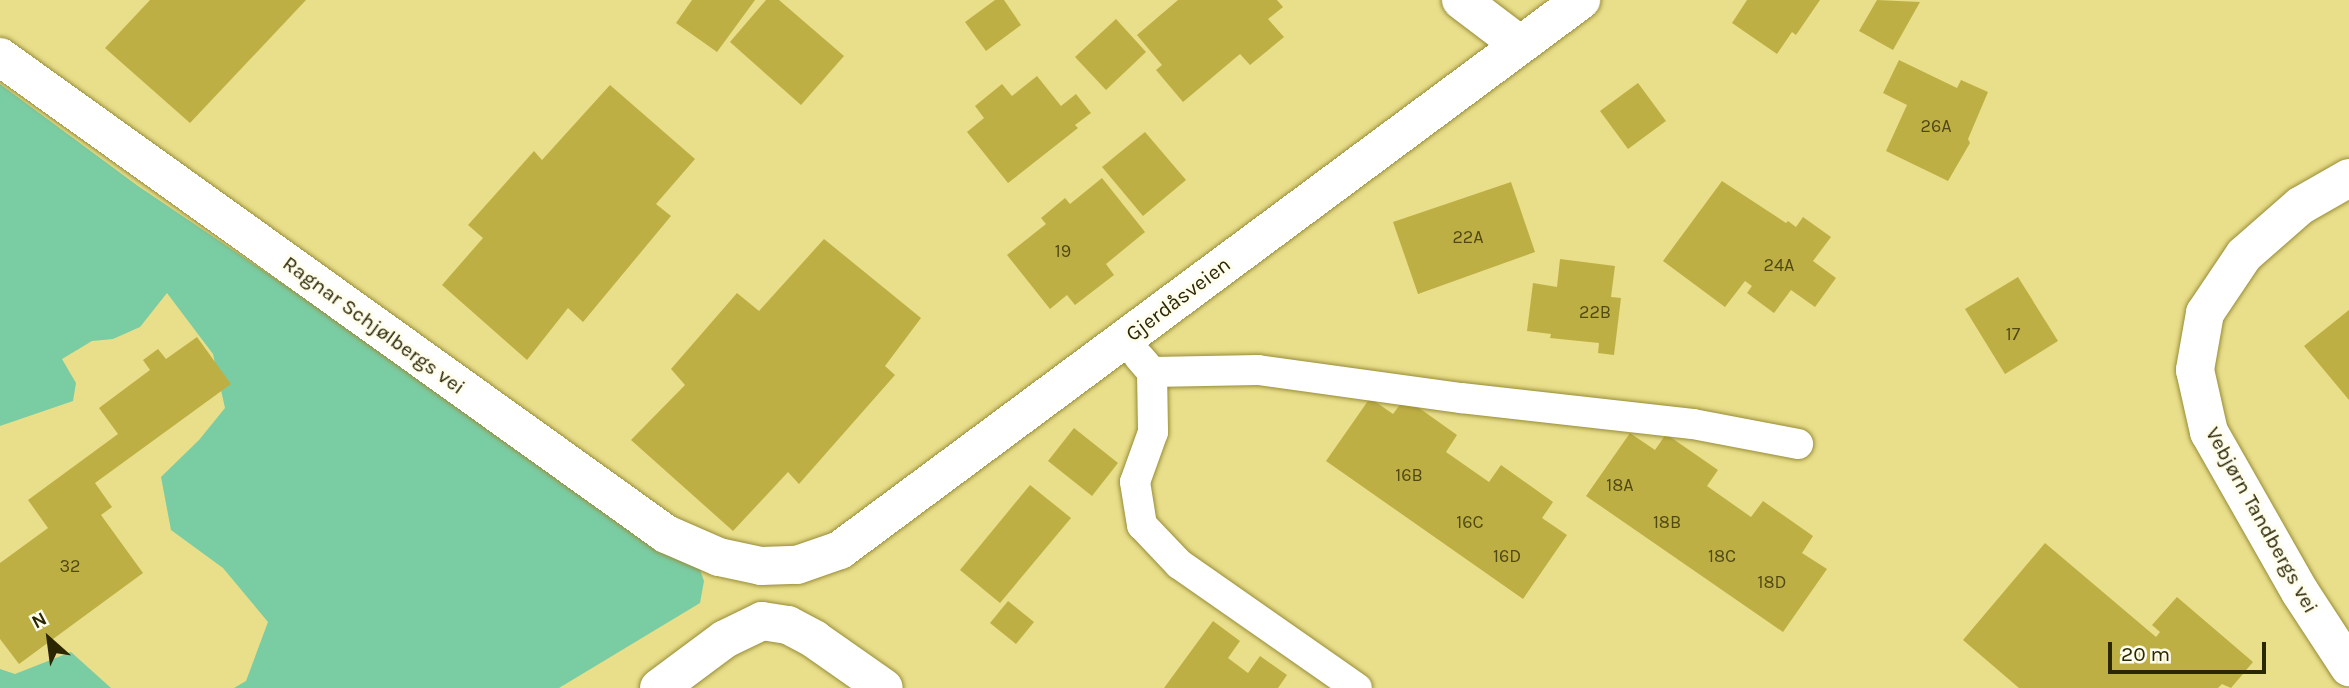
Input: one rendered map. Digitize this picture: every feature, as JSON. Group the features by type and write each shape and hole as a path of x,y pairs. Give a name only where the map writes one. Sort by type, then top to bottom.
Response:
{"street":[{"path":"1461,0 1519,44"},
{"name":"Gjerdåsveien","path":"761,566 797,565 841,550 1581,0"},
{"name":"Ragnar Schjølbergs vei","path":"0,57 666,534 719,557 761,566"},
{"name":"Vebjørn Tandbergs vei","path":"2349,178 2300,206 2244,255 2205,313 2195,370 2209,432 2300,592 2349,667"},
{"path":"659,688 725,639 762,621 788,625 814,639 884,688"}],"lane":[{"path":"1124,340 1152,372 1153,432 1135,482 1142,525 1179,564 1357,688"},
{"path":"1152,372 1258,370 1461,398 1693,424 1798,444"}],"green space":[{"path":"0,84 138,186 698,564 704,581 700,603 559,688 234,688 246,681 268,622 223,568 171,530 161,477 199,440 225,408 213,354 167,293 140,327 113,339 92,341 62,359 76,383 73,401 0,426"},
{"path":"71,652 111,688 0,688 0,669 15,674"}],"building":[{"path":"150,0 306,0 190,123 105,48"},
{"path":"692,0 755,0 717,52 676,23"},
{"path":"766,0 779,0 844,56 801,105 730,42"},
{"path":"995,0 1004,0 1021,25 986,51 965,22"},
{"path":"1178,0 1277,0 1283,7 1268,19 1284,37 1250,65 1240,54 1183,102 1156,70 1162,65 1137,35"},
{"path":"1747,0 1820,0 1796,35 1792,32 1777,54 1732,23"},
{"path":"1877,0 1920,2 1893,50 1859,31"},
{"path":"1116,19 1146,52 1106,90 1075,57"},
{"path":"1899,60 1957,88 1961,80 1988,92 1968,139 1970,143 1948,181 1886,151 1907,105 1883,93"},
{"path":"1037,76 1061,106 1076,94 1091,113 1075,125 1078,128 1008,183 967,132 984,118 975,106 1002,84 1012,96"},
{"path":"1638,83 1666,121 1628,149 1600,111"},
{"path":"610,85 695,159 656,204 671,216 583,322 568,308 527,360 442,285 483,238 468,225 534,151 542,160"},
{"path":"1145,132 1186,180 1143,216 1102,167"},
{"path":"1102,178 1145,232 1106,264 1114,275 1075,305 1067,295 1050,309 1007,255 1046,224 1041,218 1065,198 1070,204"},
{"path":"1722,181 1786,223 1788,221 1796,227 1803,217 1831,237 1813,261 1836,278 1815,307 1791,290 1774,313 1747,293 1752,286 1745,281 1725,307 1663,261"},
{"path":"1511,182 1535,252 1418,294 1393,222"},
{"path":"824,239 921,318 885,366 895,375 799,484 788,472 733,531 631,440 685,385 671,369 737,293 759,311"},
{"path":"1560,259 1615,266 1611,297 1621,298 1614,355 1598,353 1599,343 1550,338 1551,334 1527,331 1533,283 1557,287"},
{"path":"2018,277 2058,341 2005,374 1965,309"},
{"path":"2349,310 2349,400 2304,346"},
{"path":"197,337 231,384 95,483 112,507 101,515 143,573 19,664 0,639 0,563 48,528 28,500 118,434 99,408 150,370 143,360 158,349 166,359"},
{"path":"1370,398 1393,414 1405,398 1457,435 1446,452 1489,482 1501,465 1553,502 1542,518 1567,535 1523,599 1326,461"},
{"path":"1074,428 1118,463 1092,496 1048,461"},
{"path":"1630,433 1655,450 1666,434 1718,470 1707,486 1751,517 1763,501 1813,536 1802,553 1827,569 1783,632 1586,496"},
{"path":"1030,485 1071,518 1000,603 960,570"},
{"path":"2045,543 2156,637 2160,632 2152,625 2177,597 2253,662 2231,688 2222,684 2218,688 2019,688 1963,640"},
{"path":"1008,601 1034,622 1016,644 990,623"},
{"path":"1213,621 1240,641 1228,658 1248,673 1260,656 1287,675 1278,688 1164,688"}]}
